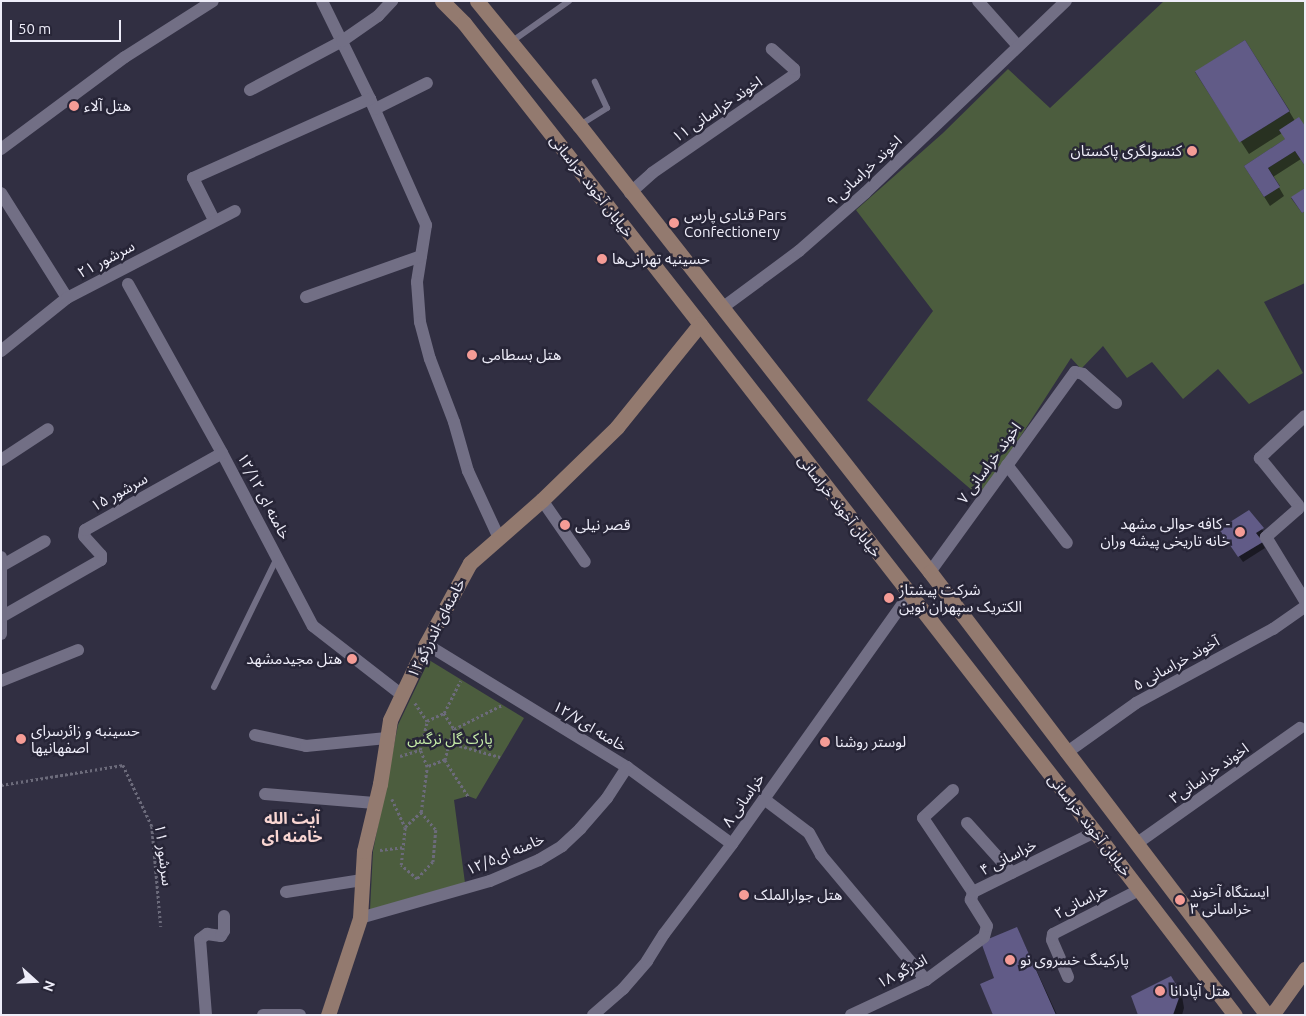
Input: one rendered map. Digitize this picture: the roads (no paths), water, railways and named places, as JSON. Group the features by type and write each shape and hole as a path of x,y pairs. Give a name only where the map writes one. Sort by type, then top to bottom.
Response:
{"main road":[{"name":"خیابان آخوند خراسانی","path":"442,1 464,23 700,324 1235,1015"},
{"name":"خیابان آخوند خراسانی","path":"477,1 579,125 630,193 930,572 1267,1015"},
{"name":"خامنه‌ای-اندرزگو۱۲","path":"328,1015 360,918 364,851 380,784 390,720 426,644 470,563 498,536 542,500 617,427 700,324"},
{"path":"1272,1015 1305,969"}],"street":[{"path":"1,149 125,57 213,1"},
{"path":"322,1 372,104 426,225 416,282 422,332 468,471 498,536"},
{"path":"250,90 342,40 378,16 392,1"},
{"path":"978,1 1018,46"},
{"name":"اخوند خراسانی ۹","path":"722,308 799,251 865,194 1066,1"},
{"name":"اخوند خراسانی ۱۱","path":"630,193 652,173 794,75 794,69 772,49"},
{"path":"214,220 193,178 427,83"},
{"path":"1,193 67,298"},
{"name":"سرشور ۲۱","path":"1,351 67,298 214,220 235,211"},
{"path":"306,296 421,256"},
{"name":"خامنه ای ۱۲/۱۲","path":"128,284 278,556 313,626 403,692"},
{"name":"اخوند خراسانی ۷","path":"930,572 1075,372 1082,374 1116,403"},
{"path":"1305,416 1260,458 1298,505 1298,509 1263,534 1305,601"},
{"path":"1,460 48,429"},
{"name":"سرشور ۱۵","path":"2,617 101,560 101,555 84,536 85,530 222,453"},
{"path":"1007,465 1066,543"},
{"path":"542,500 585,562"},
{"path":"1,634 2,561 45,541"},
{"name":"خراسانی ۸","path":"593,1015 623,989 647,961 678,914 732,844 909,595"},
{"name":"آخوند خراسانی ۵","path":"1066,753 1136,703 1273,629 1305,607"},
{"name":"خامنه ای۱۲/۷","path":"426,644 626,767 732,844"},
{"path":"1,681 78,650"},
{"name":"اخوند خراسانی۳","path":"1136,844 1300,728"},
{"path":"255,734 306,746 387,738"},
{"name":"خامنه ای۱۲/۵","path":"360,918 490,882 540,860 562,846 580,829 607,798 626,767"},
{"path":"953,790 923,818 973,892"},
{"path":"265,794 375,804"},
{"path":"764,799 809,834 822,855 926,980"},
{"path":"967,823 1012,873"},
{"name":"خراسانی ۴","path":"986,931 987,926 971,900 973,892 1095,832"},
{"path":"286,892 362,880"},
{"name":"خراسانی۲","path":"1068,977 1052,940 1053,934 1139,890"},
{"path":"206,1015 200,939 207,934 221,936 224,931 224,916"},
{"name":"اندزگو ۱۸","path":"850,1015 926,980 984,937 986,931"},
{"path":"263,1015 300,1015"}],"lane":[{"path":"511,42 569,1"},
{"path":"579,125 606,108 595,82"},
{"path":"214,687 278,556"}],"place":[{"name":"هتل آلاء","path":"74,106"},
{"name":"کنسولگری پاکستان","path":"1192,151"},
{"name":"قنادی پارس Pars Confectionery","path":"674,223"},
{"name":"حسینیه تهرانی‌ها","path":"602,259"},
{"name":"هتل بسطامی","path":"472,355"},
{"name":"قصر نیلی","path":"565,525"},
{"name":"کافه حوالی مشهد - خانه تاریخی پیشه وران","path":"1240,532"},
{"name":"شرکت پیشتاز الکتریک سپهران نوین","path":"889,598"},
{"name":"هتل مجيدمشهد","path":"352,659"},
{"name":"حسینبه و زائرسرای اصفهانیها","path":"21,739"},
{"name":"لوستر روشنا","path":"825,742"},
{"name":"هتل جوارالملک","path":"744,895"},
{"name":"ایستگاه آخوند خراسانی ۳","path":"1180,900"},
{"name":"پارکینگ خسروی نو","path":"1010,960"},
{"name":"هتل آپادانا","path":"1160,991"}],"district":[{"name":"آیت الله خامنه ای","path":"292,827"}],"park label":[{"name":"پارک گل نرگس","path":"450,739"}]}
